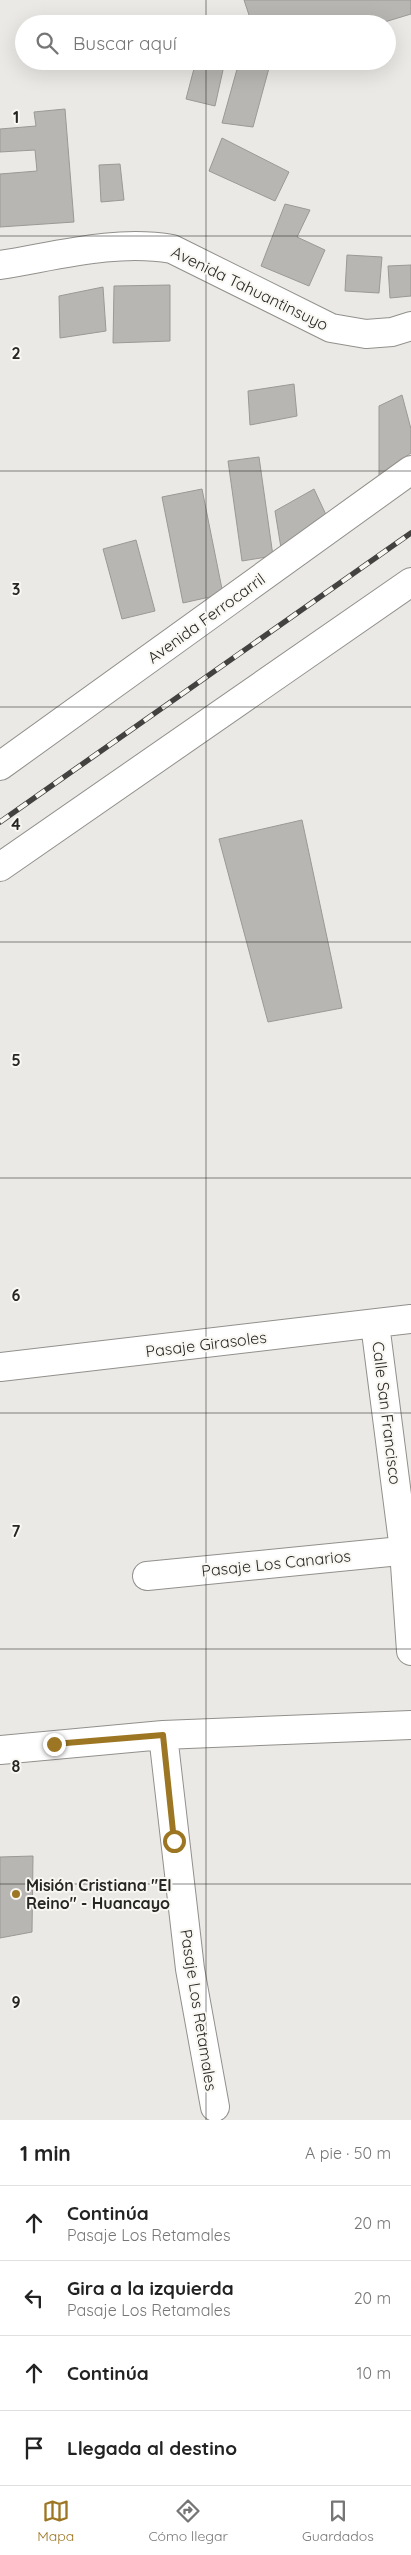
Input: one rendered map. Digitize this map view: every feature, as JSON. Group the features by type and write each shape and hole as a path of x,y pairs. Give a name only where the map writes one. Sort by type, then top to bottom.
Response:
{"street":[{"name":"Avenida Tahuantinsuyo","path":"0,266 128,244 151,245 172,249 331,328 366,334 392,332 411,326"},
{"name":"Avenida Ferrocarril","path":"0,766 411,470"},
{"path":"0,867 411,582"},
{"name":"Pasaje Girasoles","path":"0,1367 411,1319"},
{"name":"Calle San Francisco","path":"375,1324 408,1550 411,1651"},
{"name":"Pasaje Los Canarios","path":"147,1576 408,1550"},
{"path":"0,1750 90,1740 163,1735 411,1725"},
{"name":"Pasaje Los Retamales","path":"163,1735 190,1969 215,2107"}],"building":[{"path":"244,0 411,0 411,14 396,19 396,15 249,15"},
{"path":"194,70 223,70 215,106 186,99"},
{"path":"237,70 268,70 253,127 222,123"},
{"path":"65,109 74,222 0,227 0,174 37,171 35,150 0,152 0,129 36,126 34,112"},
{"path":"222,138 289,172 275,201 209,171"},
{"path":"120,164 124,200 101,202 99,165"},
{"path":"285,204 310,210 297,237 325,250 309,286 261,266"},
{"path":"347,255 382,257 379,293 345,291"},
{"path":"411,265 411,296 390,298 388,266"},
{"path":"170,285 170,341 113,343 114,286"},
{"path":"103,287 106,331 60,338 59,296"},
{"path":"294,384 297,416 250,425 248,391"},
{"path":"402,395 411,429 411,453 379,476 379,406"},
{"path":"259,457 273,556 242,561 228,461"},
{"path":"202,489 223,594 183,603 162,497"},
{"path":"314,489 328,519 281,548 275,511"},
{"path":"136,540 155,611 122,619 103,549"},
{"path":"302,820 342,1008 268,1022 219,839"},
{"name":"Misión Cristiana \"El Reino\" - Huancayo","path":"33,1856 32,1932 0,1938 0,1857"}],"railway":[{"path":"0,822 411,533"}],"place":[{"name":"Misión Cristiana \"El Reino\" - Huancayo","path":"16,1894"}],"route":[{"path":"54,1744 163,1735 174,1841"}]}
